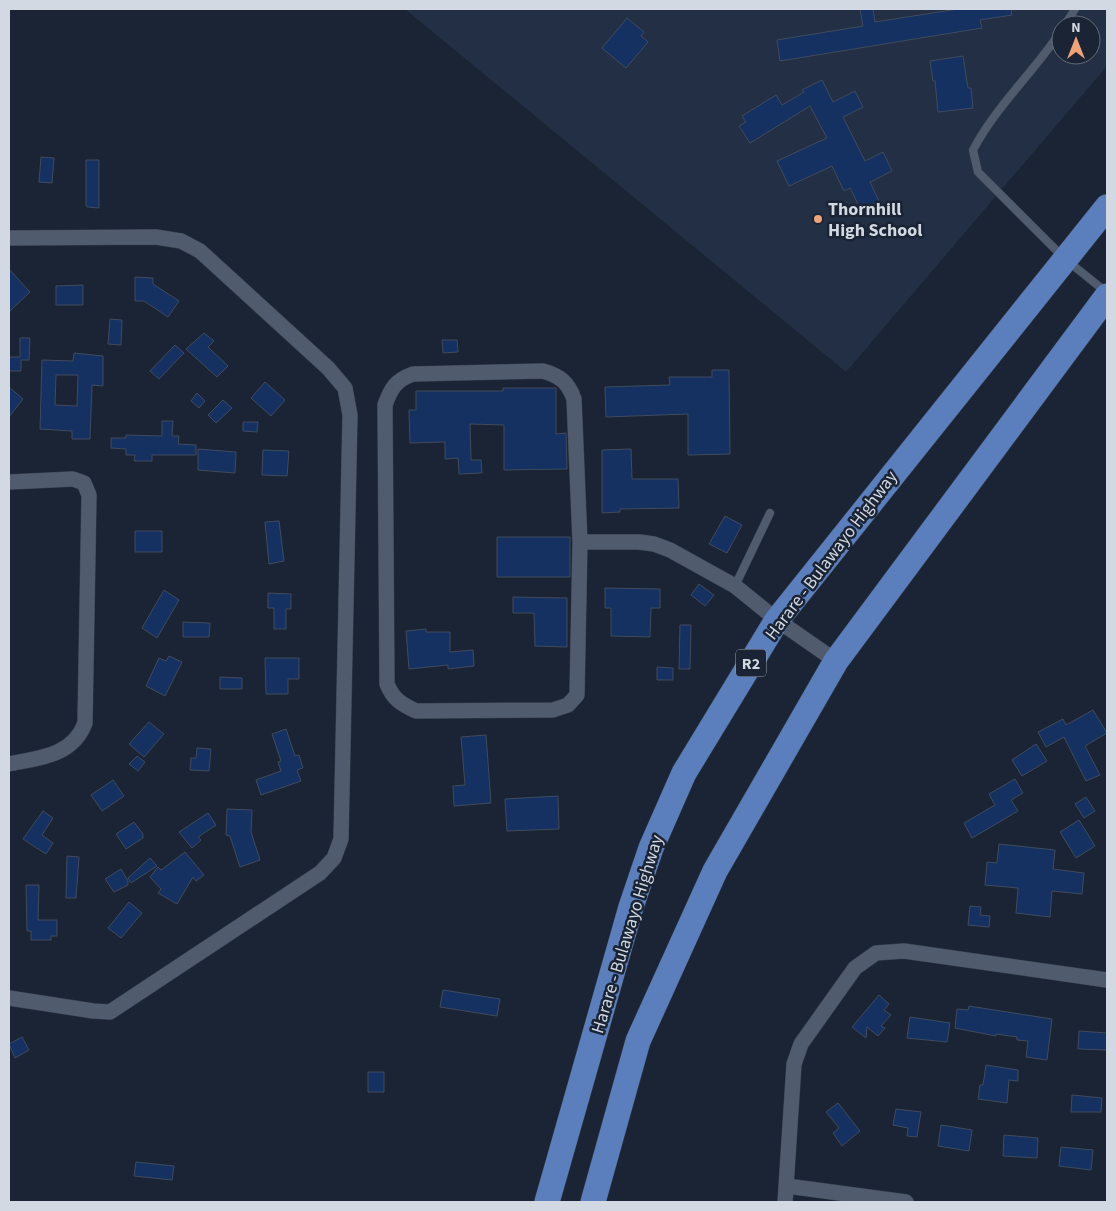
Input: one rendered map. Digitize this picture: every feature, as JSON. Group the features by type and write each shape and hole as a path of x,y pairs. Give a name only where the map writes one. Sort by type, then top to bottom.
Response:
{"highway":[{"name":"Harare - Bulawayo Highway","path":"548,1202 631,907 651,848 684,773 777,620 1064,258 1107,207"},
{"path":"593,1202 638,1041 715,871 836,661 1107,295"}],"street":[{"path":"9,238 156,237 181,241 200,251 328,368 344,388 350,416 341,839 334,858 320,873 110,1012 9,998"},
{"path":"543,371 558,375 569,385 574,399 580,542 578,696 568,705 553,710 416,711 401,704 392,697 386,684 385,405 391,389 398,379 413,374 543,371"},
{"path":"9,482 73,479 84,483 89,495 85,723 81,736 71,746 44,757 9,764"},
{"path":"580,542 654,544 670,550 735,586 777,620 836,661"},
{"path":"786,1202 794,1064 800,1044 855,968 876,954 904,951 1107,980"},
{"path":"786,1186 906,1202"}],"lane":[{"path":"1051,47 984,130 973,150 978,172 1064,258 1107,295"},
{"path":"735,586 770,513"}],"shaded area":[{"name":"Thornhill High School","path":"405,9 1107,9 1107,66 846,372"}],"building":[{"path":"860,9 873,9 875,22 958,9 1011,9 1012,15 980,20 982,28 780,61 777,40 863,26"},
{"path":"627,18 644,32 641,36 648,42 626,68 602,48"},
{"path":"963,56 968,88 971,88 973,108 938,112 935,81 933,81 930,61"},
{"path":"822,80 833,102 855,91 863,107 843,117 865,161 883,152 892,171 870,182 879,201 861,210 850,188 844,191 832,166 789,186 777,161 827,138 810,106 750,143 739,126 746,122 742,116 776,95 782,105 804,92 802,90"},
{"path":"41,157 54,158 52,183 39,182"},
{"path":"86,160 99,160 99,208 87,207 86,205"},
{"path":"9,269 30,292 9,312"},
{"path":"135,277 153,278 153,284 179,301 168,317 144,301 135,301"},
{"path":"83,285 83,305 56,305 56,286"},
{"path":"110,319 122,320 121,345 108,344"},
{"path":"204,333 214,341 208,347 228,366 217,377 186,349"},
{"path":"20,338 30,338 29,360 21,360 21,371 9,371 9,357 20,357"},
{"path":"442,340 457,340 458,352 443,353"},
{"path":"175,345 184,353 159,379 150,371"},
{"path":"74,353 103,356 103,386 92,385 90,439 72,439 72,431 40,429 42,360 73,361","holes":["56,375 78,375 77,406 55,405"]},
{"path":"712,370 729,370 730,454 688,455 688,414 606,417 605,387 670,385 669,377 712,377"},
{"path":"265,382 285,400 271,416 251,398"},
{"path":"9,387 23,399 9,417"},
{"path":"503,388 556,388 556,434 566,433 567,469 504,470 504,425 470,424 471,460 481,460 482,473 459,474 458,458 445,459 445,442 410,443 409,410 416,410 416,391 503,391"},
{"path":"197,393 205,401 199,408 191,401"},
{"path":"223,400 232,408 216,423 208,415"},
{"path":"162,421 173,421 172,436 179,436 178,444 196,445 196,455 152,455 152,461 134,461 135,455 126,455 126,449 111,448 111,438 126,438 126,435 162,436"},
{"path":"243,422 258,422 257,432 243,431"},
{"path":"198,449 236,452 235,473 198,470"},
{"path":"631,449 632,479 678,479 679,508 620,509 620,512 602,513 602,450"},
{"path":"263,450 289,451 287,476 262,475"},
{"path":"725,516 742,525 727,553 709,544"},
{"path":"279,521 284,561 269,564 265,522"},
{"path":"135,531 162,531 162,552 135,552"},
{"path":"497,537 570,537 570,577 497,577"},
{"path":"699,584 714,595 705,606 691,595"},
{"path":"605,588 660,589 660,608 651,608 650,637 611,636 611,608 605,608"},
{"path":"164,590 179,600 157,638 142,628"},
{"path":"268,593 291,594 291,609 286,609 286,629 274,629 274,608 268,608"},
{"path":"513,597 567,598 567,647 535,646 534,613 513,613"},
{"path":"183,622 210,623 209,637 183,637"},
{"path":"680,625 691,625 690,669 679,669"},
{"path":"426,629 426,632 450,632 450,652 473,650 474,666 448,669 448,665 409,669 406,631"},
{"path":"169,656 182,662 165,696 146,686 159,658 166,661"},
{"path":"265,658 299,658 299,679 288,679 288,694 266,694"},
{"path":"657,667 673,668 673,680 657,680"},
{"path":"220,677 242,678 242,689 220,689"},
{"path":"1093,710 1107,733 1085,746 1100,775 1086,781 1064,737 1046,747 1038,732 1063,719 1066,725"},
{"path":"149,722 164,734 144,757 129,744"},
{"path":"286,729 295,756 299,755 303,768 297,770 301,781 261,795 256,780 281,771 278,762 281,761 272,734"},
{"path":"486,735 491,803 454,806 453,786 465,785 461,737"},
{"path":"1036,744 1047,761 1022,776 1012,760"},
{"path":"197,748 211,749 209,771 190,770 191,758 196,758"},
{"path":"137,756 145,762 138,771 129,764"},
{"path":"1015,779 1023,793 1011,800 1018,811 972,838 964,823 995,805 989,794"},
{"path":"113,780 124,796 102,811 91,795"},
{"path":"558,796 559,829 507,831 505,799"},
{"path":"1086,797 1095,811 1084,818 1075,804"},
{"path":"227,809 252,810 251,832 260,860 240,867 230,836 226,835"},
{"path":"43,811 53,818 42,835 53,843 46,854 23,839"},
{"path":"208,813 216,825 198,837 201,840 192,848 179,832"},
{"path":"1079,820 1095,846 1076,858 1060,832"},
{"path":"134,822 143,834 143,838 126,849 116,834"},
{"path":"999,844 1055,850 1053,869 1084,873 1082,894 1052,891 1050,917 1016,913 1018,888 985,885 987,862 997,863"},
{"path":"185,852 204,875 196,881 193,877 177,904 158,893 161,889 150,877 158,867 161,870"},
{"path":"67,856 79,857 76,898 66,898"},
{"path":"150,858 157,866 131,883 128,878"},
{"path":"121,869 128,881 128,885 114,892 105,879"},
{"path":"26,885 39,885 38,920 57,920 57,936 51,936 51,940 31,940 31,931 27,931"},
{"path":"129,902 142,913 121,938 108,928"},
{"path":"970,906 981,907 980,915 990,916 989,927 968,925"},
{"path":"443,990 500,999 497,1016 440,1007"},
{"path":"879,995 889,1004 884,1010 891,1015 881,1026 885,1028 878,1036 867,1027 866,1038 852,1027"},
{"path":"969,1006 1052,1019 1047,1060 1026,1057 1028,1041 1017,1040 1017,1037 996,1034 996,1036 955,1028 957,1009 968,1010"},
{"path":"910,1017 950,1023 947,1042 907,1038"},
{"path":"1079,1031 1107,1033 1107,1050 1078,1049"},
{"path":"22,1037 29,1050 15,1058 9,1044"},
{"path":"986,1065 1018,1070 1018,1081 1009,1080 1007,1103 978,1099 980,1085 983,1085"},
{"path":"368,1072 384,1072 384,1092 368,1092"},
{"path":"1072,1095 1102,1098 1101,1112 1071,1112"},
{"path":"838,1103 860,1131 842,1146 833,1133 839,1128 826,1112"},
{"path":"896,1109 921,1112 917,1137 907,1136 908,1128 893,1125"},
{"path":"941,1125 972,1130 969,1151 938,1146"},
{"path":"1004,1135 1038,1138 1037,1158 1003,1156"},
{"path":"1061,1147 1093,1150 1091,1170 1059,1166"},
{"path":"136,1162 174,1166 172,1180 134,1176"}],"place":[{"name":"Thornhill High School","path":"818,219"}]}
